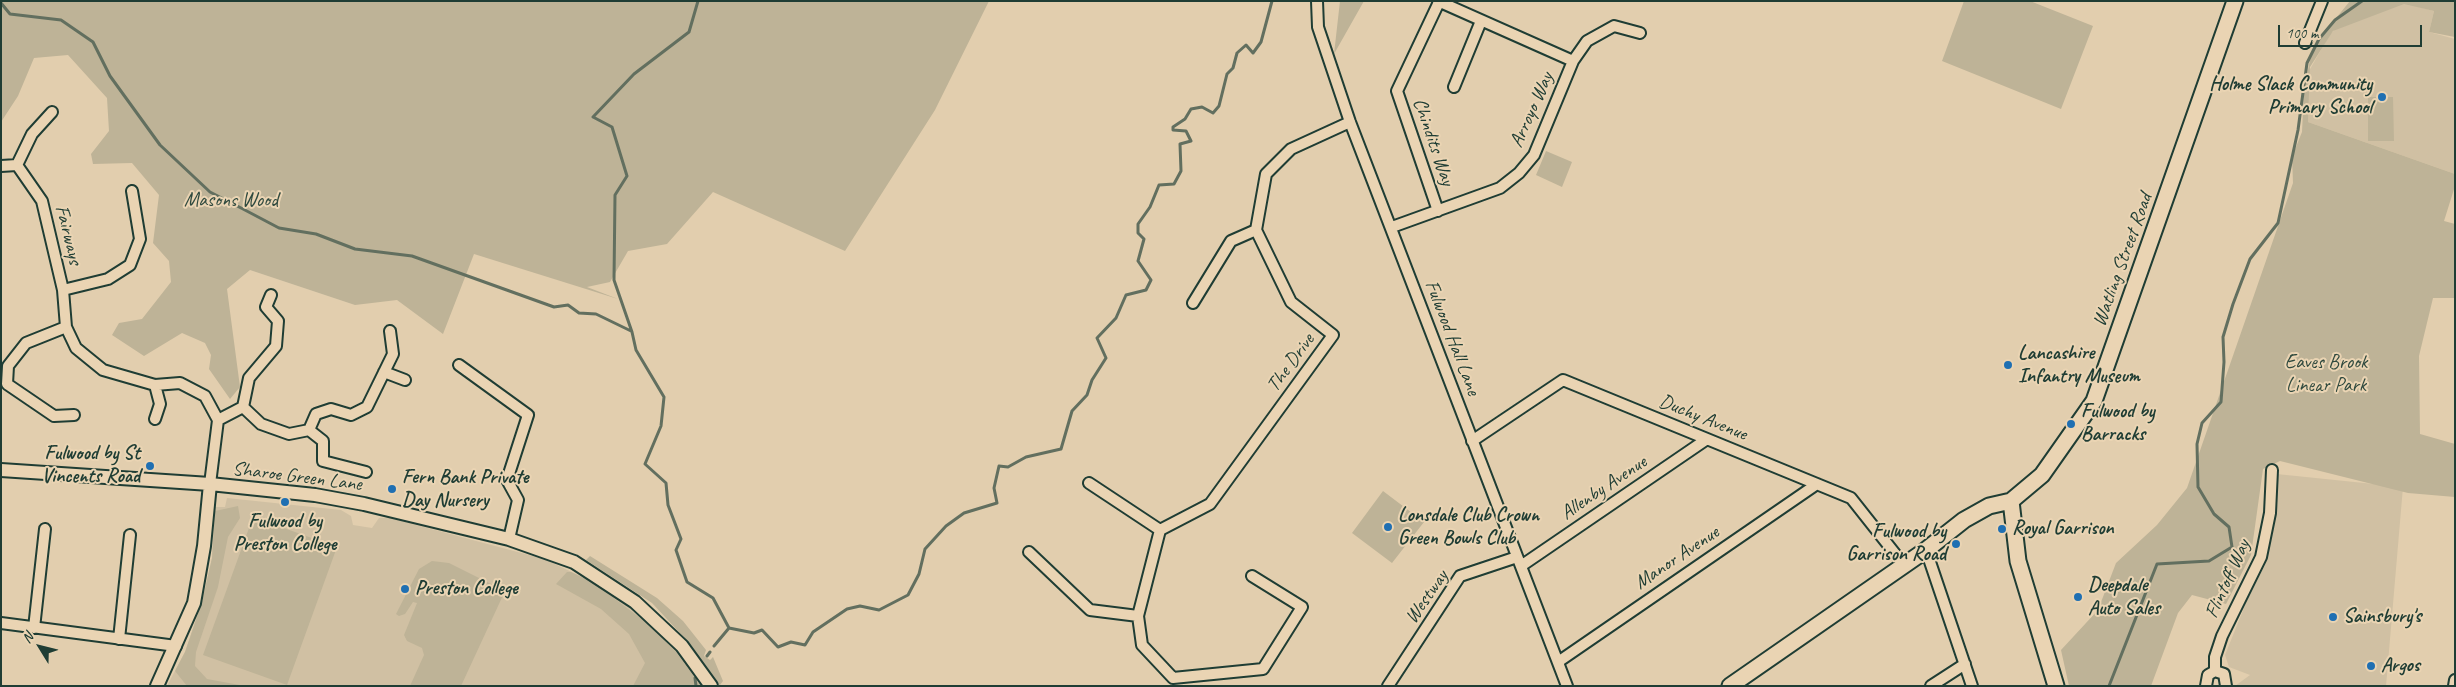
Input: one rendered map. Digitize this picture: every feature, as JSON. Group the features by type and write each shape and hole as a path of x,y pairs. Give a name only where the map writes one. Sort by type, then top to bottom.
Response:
{"main road":[{"name":"Watling Street Road","path":"1730,686 1926,550 1964,520 1989,506 2011,501 2042,475 2094,401 2235,1"},
{"path":"2011,501 2018,561 2056,686"}],"street":[{"name":"Fulwood Hall Lane","path":"1317,1 1318,27 1350,122 1567,686"},
{"path":"2305,43 2322,1"},
{"path":"1438,2 1573,61"},
{"name":"Chindits Way","path":"1438,2 1397,91 1438,212"},
{"path":"1454,86 1481,21"},
{"name":"Arroyo Way","path":"1392,227 1438,212 1500,188 1519,173 1534,154 1573,61 1586,41 1614,26 1640,33"},
{"path":"1,166 17,165 32,134 52,112"},
{"path":"1192,303 1231,241 1256,230 1266,174 1291,149 1350,122"},
{"name":"Fairways","path":"17,165 42,201 64,290 66,327 76,348 103,370 155,385 180,383 205,396 218,420"},
{"name":"Fairways","path":"64,290 108,279 130,265 140,239 132,190"},
{"name":"The Drive","path":"1160,530 1210,504 1333,335 1291,302 1256,230"},
{"path":"243,407 249,378 276,346 278,321 266,307 271,295"},
{"path":"66,327 26,343 8,366 4,386 54,416 74,415"},
{"path":"309,430 316,414 331,409 351,415 367,408 393,354 390,331"},
{"path":"459,366 528,415 507,480 518,500 509,539"},
{"path":"384,372 405,380"},
{"name":"Duchy Avenue","path":"1472,441 1563,380 1851,498 1904,565"},
{"path":"154,419 160,404 155,385"},
{"path":"157,686 194,602 204,546 218,420 243,407"},
{"path":"243,407 261,424 289,434 309,430 323,441 323,461 366,472"},
{"name":"Allenby Avenue","path":"1519,562 1707,439"},
{"name":"Sharoe Green Lane","path":"1,470 210,484 315,495 364,504 509,539 574,562 635,602 682,646 709,684"},
{"name":"Flintoff Way","path":"2206,686 2208,675 2215,671 2215,657 2222,636 2261,557 2270,513 2272,470"},
{"path":"1089,483 1160,530 1138,616 1142,645 1173,678 1263,669 1302,607 1252,576"},
{"name":"Manor Avenue","path":"1558,662 1817,484"},
{"path":"34,628 46,529"},
{"path":"119,639 130,535"},
{"path":"1926,550 1972,686"},
{"path":"1029,552 1090,610 1138,616"},
{"name":"Westway","path":"1388,686 1460,576 1519,562"},
{"path":"1,623 176,646"},
{"path":"1931,686 1965,664"},
{"path":"2215,671 2224,674 2226,686"},
{"path":"2454,686 2455,680"}],"shaded area":[{"name":"Holme Slack Community Primary School","path":"2404,3 2434,11 2429,32 2455,39 2455,174 2308,122 2309,71 2330,34 2337,28"},
{"path":"2267,473 2403,487 2386,686 2235,686 2250,675 2229,667 2225,655 2269,546"},
{"name":"Preston College","path":"227,498 341,510 351,516 353,525 372,528 379,518 390,518 544,559 591,581 647,620 676,649 694,672 692,686 167,686 185,652 202,602 212,558 215,507 225,507"}],"green space":[{"name":"Masons Wood","path":"1,1 989,1 935,110 845,251 713,192 667,244 628,251 610,282 587,287 618,299 474,254 443,334 397,300 355,305 250,270 227,289 240,387 230,399 209,369 211,355 205,343 182,333 144,356 112,335 119,323 142,319 171,282 169,261 153,243 159,195 132,163 93,164 91,154 109,131 107,98 68,55 34,58 18,96 1,122"},
{"path":"1340,1 1364,1 1334,54"},
{"path":"1964,1 2030,1 2093,26 2061,109 1942,61"},
{"name":"Eaves Brook Linear Park","path":"2350,1 2455,1 2455,37 2429,32 2434,11 2404,4 2333,31 2310,67 2308,122 2455,174 2455,186 2444,221 2455,224 2455,298 2433,298 2419,356 2420,434 2455,444 2455,497 2408,493 2280,461 2263,469 2251,555 2226,604 2192,595 2178,613 2151,686 2069,686 2061,650 2098,610 2116,563 2157,525 2187,488 2293,183 2292,157 2302,132 2304,90 2310,60 2319,39"},
{"path":"2368,97 2393,97 2394,141 2368,141"},
{"path":"1546,151 1572,162 1562,187 1536,175"},
{"name":"Lonsdale Club Crown Green Bowls Club","path":"1383,491 1424,522 1392,563 1352,533"},
{"path":"238,506 240,518 228,537 218,587 196,652 195,666 207,679 245,686 187,686 175,671 185,652 202,602 212,558 215,511"},
{"path":"253,517 337,547 287,685 203,655"},
{"path":"590,556 657,598 683,621 706,650 704,656 710,660 713,657 723,681 720,685 716,683 691,645 652,603 586,560"},
{"path":"432,561 449,563 505,591 461,686 410,686 424,655 422,648 407,641 404,635 417,603 413,602 405,614 399,616 396,614 419,569"},
{"path":"567,572 571,572 594,583 648,624 676,652 701,686 633,686 645,663 629,634 601,609 556,584"}],"waterway":[{"path":"698,1 689,32 634,74 593,117 612,127 627,176 615,195 614,280 632,332 636,350 664,397 661,426 645,464 666,483 668,505 681,539 676,550 687,582 713,598 729,628 714,646"},
{"path":"729,628 754,633 762,630 778,647 791,642 805,645 813,632 847,609 860,606 879,610 908,595 919,574 925,549 946,526 964,513 997,503 994,488 999,466 1008,467 1026,457 1061,449 1072,411 1087,395 1092,380 1106,358 1097,338 1116,318 1126,295 1146,290 1151,280 1138,261 1144,239 1138,233 1138,224 1150,207 1159,185 1174,184 1181,171 1180,144 1191,141 1186,131 1173,130 1173,127 1185,119 1191,109 1202,107 1213,113 1219,106 1227,74 1233,68 1237,53 1246,45 1253,53 1261,42 1272,1"},
{"path":"2109,686 2157,564 2209,561 2232,547 2229,527 2214,514 2198,487 2197,444 2202,423 2221,402 2224,362 2223,337 2233,304 2250,259 2278,223 2298,130 2307,63 2319,39 2335,20 2362,1"},
{"path":"1,3 10,14 61,20 93,42 110,76 160,145 210,192 279,228 316,234 355,249 412,256 554,307 568,305 579,313 596,314 631,331"},
{"path":"707,656 710,652"},
{"path":"695,678 696,686"}],"place":[{"name":"Holme Slack Community Primary School","path":"2382,97"},
{"name":"Lancashire Infantry Museum","path":"2008,365"},
{"name":"Fulwood by Barracks","path":"2071,424"},
{"name":"Fulwood by St Vincents Road","path":"150,466"},
{"name":"Fern Bank Private Day Nursery","path":"392,489"},
{"name":"Fulwood by Preston College","path":"285,502"},
{"name":"Lonsdale Club Crown Green Bowls Club","path":"1388,527"},
{"name":"Royal Garrison","path":"2002,529"},
{"name":"Fulwood by Garrison Road","path":"1956,544"},
{"name":"Preston College","path":"405,589"},
{"name":"Deepdale Auto Sales","path":"2078,597"},
{"name":"Sainsbury's","path":"2333,617"},
{"name":"Argos","path":"2371,666"}]}
